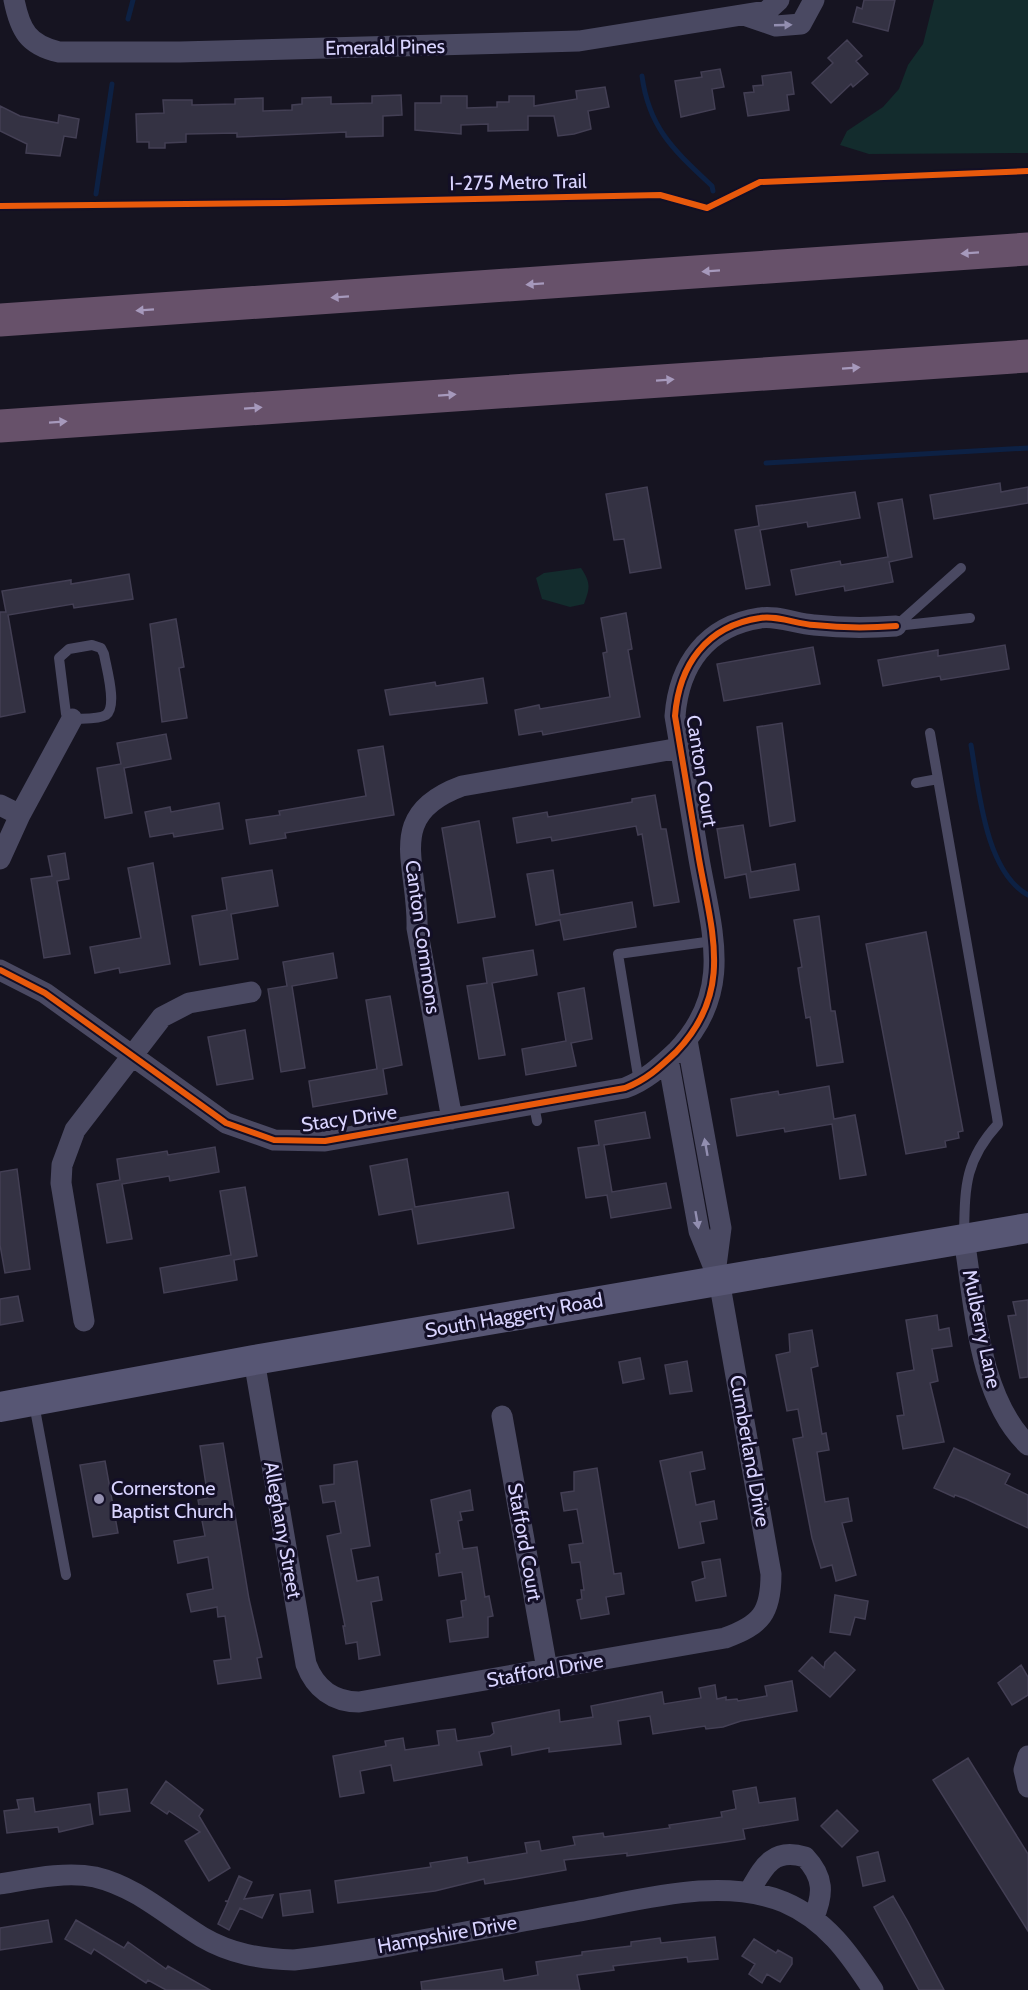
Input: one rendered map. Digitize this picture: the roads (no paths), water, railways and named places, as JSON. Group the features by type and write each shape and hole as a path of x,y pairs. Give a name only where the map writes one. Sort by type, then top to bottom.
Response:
{"highway":[{"path":"0,320 1028,249"},
{"path":"0,426 1028,356"}],"main road":[{"name":"South Haggerty Road","path":"0,1407 718,1273 1028,1228"}],"street":[{"name":"Emerald Pines","path":"14,0 23,30 41,48 59,52 180,52 555,43 766,10 779,0"},
{"path":"741,14 776,26 801,24 814,0"},
{"name":"Canton Court","path":"668,1059 701,1022 709,1002 713,981 713,941 675,716 676,693 683,672 692,657 708,641 725,629 762,617 812,625 859,628 896,626"},
{"path":"0,859 20,815 72,719"},
{"name":"Canton Commons","path":"452,1119 417,928 418,899 410,835 414,821 434,798 462,786 680,748"},
{"path":"0,806 20,815"},
{"name":"Stacy Drive","path":"0,970 45,993 226,1123 274,1140 321,1141 452,1119 535,1113 609,1093 639,1082 653,1075 668,1059"},
{"path":"84,1321 62,1200 62,1165 75,1130 162,1017 178,1006 251,992"},
{"path":"687,1040 720,1228 718,1273"},
{"path":"668,1059 699,1231 718,1273"},
{"name":"Mulberry Lane","path":"964,1239 990,1381 1012,1427 1028,1445"},
{"name":"Cumberland Drive","path":"718,1273 771,1575 769,1605 759,1619"},
{"name":"Alleghany Street","path":"254,1360 306,1664 310,1675 326,1693"},
{"name":"Stafford Court","path":"502,1416 547,1669"},
{"name":"Stafford Drive","path":"326,1693 337,1699 359,1702 725,1638 745,1631 759,1619"},
{"path":"1028,1756 1024,1770 1028,1787"},
{"path":"748,1892 765,1867 775,1857 784,1854 805,1857 818,1874 822,1887 821,1900 813,1919"},
{"name":"Hampshire Drive","path":"0,1884 50,1876 92,1876 147,1899 196,1933 232,1951 266,1959 294,1960 725,1889 748,1892 784,1902 813,1919 837,1938 873,1990"}],"lane":[{"path":"896,626 961,568"},
{"name":"Canton Court","path":"896,626 970,618"},
{"path":"97,646 104,654 111,709 101,717 72,719 66,714 59,658 69,649 97,646"},
{"path":"930,733 998,1124 981,1142 964,1185 964,1239"},
{"path":"916,783 938,779"},
{"path":"639,1082 618,954 713,941"},
{"path":"692,1190 713,1186"},
{"path":"34,1401 66,1575"}],"waterway":[{"path":"128,19 133,0"},
{"path":"642,76 657,125 675,150 712,186 713,191"},
{"path":"96,194 112,84"},
{"path":"766,463 1028,448"},
{"path":"971,745 981,806 993,849 1002,868 1014,884 1028,895"}],"place":[{"name":"Cornerstone Baptist Church","path":"99,1499"}]}
